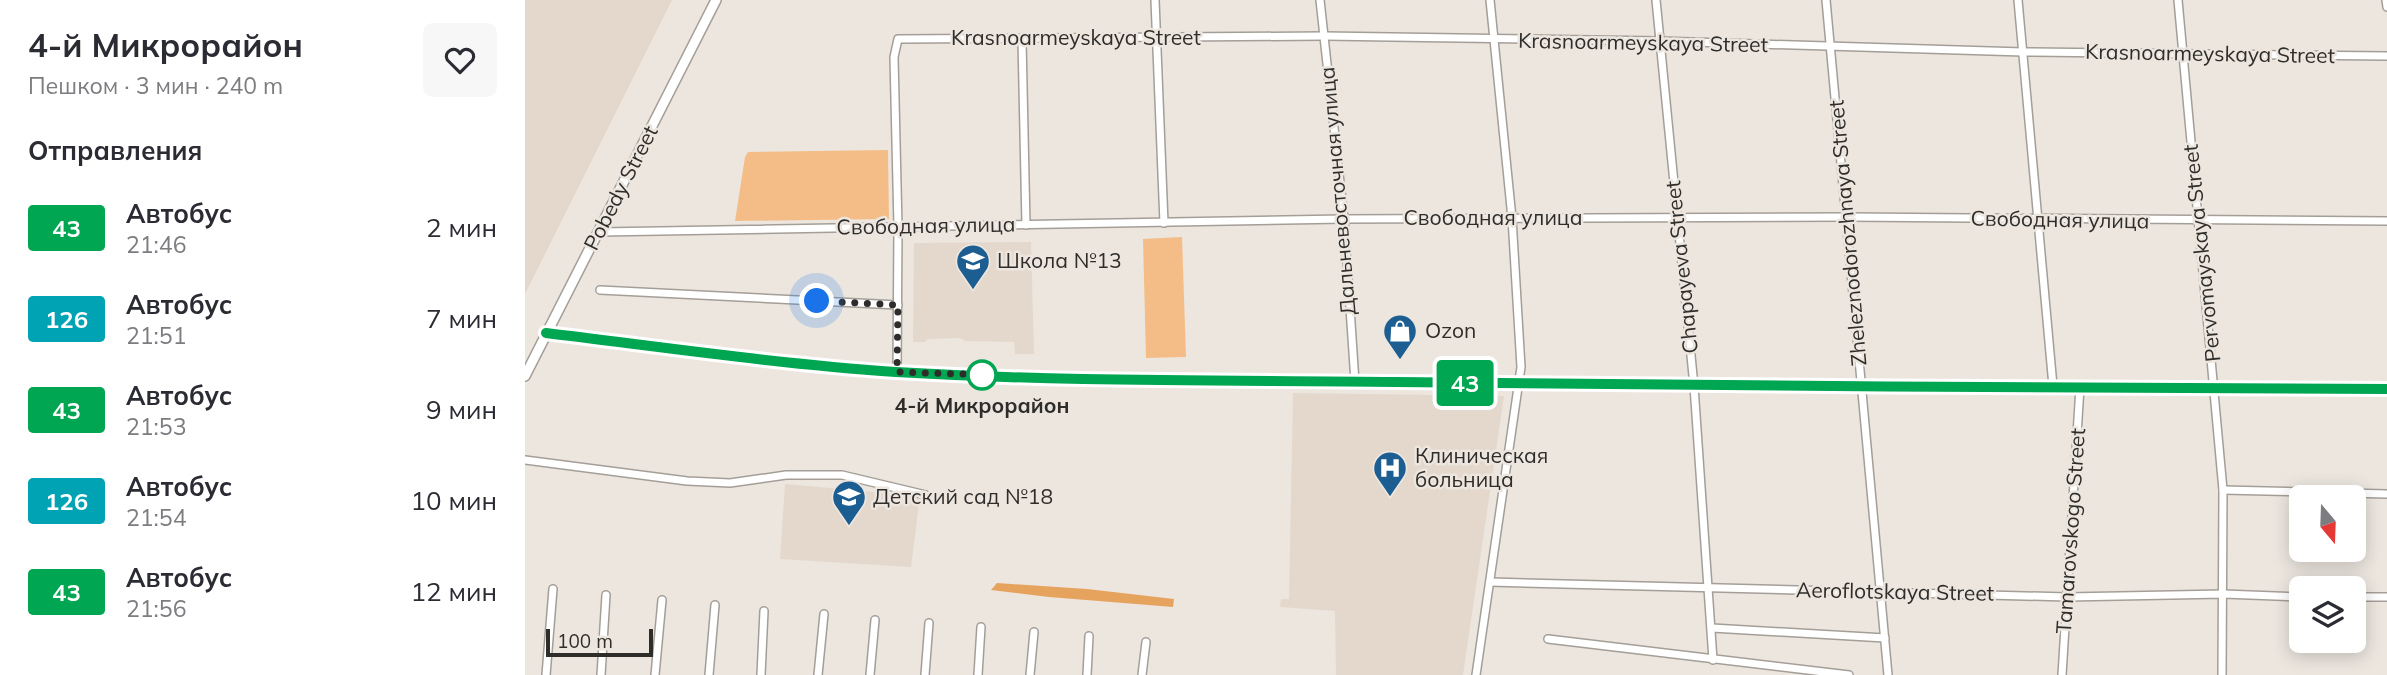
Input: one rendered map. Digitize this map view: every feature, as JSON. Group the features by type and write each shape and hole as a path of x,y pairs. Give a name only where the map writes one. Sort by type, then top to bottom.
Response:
{"street":[{"name":"Pobedy Street","path":"525,376 716,0"},
{"path":"1155,0 1164,223"},
{"name":"Дальневосточная улица","path":"1320,0 1343,219 1355,382"},
{"path":"1476,675 1521,367 1512,218 1490,0"},
{"name":"Chapayeva Street","path":"1655,0 1694,386 1713,660"},
{"name":"Zheleznodorozhnaya Street","path":"1826,0 1888,675"},
{"path":"2018,0 2053,387"},
{"name":"Pervomayskaya Street","path":"2178,0 2223,490 2223,675"},
{"path":"2386,0 2387,7"},
{"name":"Krasnoarmeyskaya Street","path":"898,227 894,57 898,39 1324,36 1660,41 2023,52 2387,56"},
{"path":"1022,40 1026,225"},
{"name":"Свободная улица","path":"600,232 1343,219 1848,217 2387,221"},
{"path":"897,372 898,227"},
{"path":"600,290 898,305"},
{"path":"546,333 811,365 897,372 1040,377 1694,386 2387,389"},
{"name":"Tamarovskogo Street","path":"2062,675 2080,387"},
{"path":"525,460 687,481 730,483 786,475 842,475 926,495"},
{"path":"2223,490 2387,494"},
{"name":"Aeroflotskaya Street","path":"1490,582 2067,597 2224,594 2289,597"},
{"path":"546,675 553,589"},
{"path":"601,675 606,595"},
{"path":"2366,597 2387,597"},
{"path":"655,675 662,600"},
{"path":"709,675 715,605"},
{"path":"761,675 764,611"},
{"path":"818,675 824,614"},
{"path":"870,675 875,620"},
{"path":"925,675 929,623"},
{"path":"978,675 981,627"},
{"path":"1712,628 1885,638"},
{"path":"1030,675 1034,632"},
{"path":"1087,675 1089,636"},
{"path":"1548,639 1849,675"},
{"path":"1142,675 1146,642"}],"shaded area":[{"path":"525,0 672,0 525,294"},
{"path":"888,150 889,219 735,221 748,152"},
{"path":"1182,237 1186,357 1146,358 1143,239"},
{"name":"Школа №13","path":"1031,242 1034,354 1015,354 1014,342 965,341 960,338 913,342 914,243"},
{"name":"Клиническая больница","path":"1293,393 1504,396 1463,675 1336,675 1335,611 1280,607 1281,599 1289,599"},
{"name":"Детский сад №18","path":"785,484 920,496 911,567 780,559"},
{"path":"997,583 1087,589 1174,599 1173,607 1049,597 991,590"}],"bus line":[{"name":"43","path":"546,333 811,365 897,372 1040,377 1519,384 2387,389"}],"place":[{"name":"Школа №13","path":"973,291"},
{"name":"Ozon","path":"1400,361"},
{"name":"4-й Микрорайон","path":"982,375"},
{"name":"Клиническая больница","path":"1390,498"},
{"name":"Детский сад №18","path":"849,527"}],"route":[{"path":"817,301 898,305 897,372 992,375 982,375"}]}
